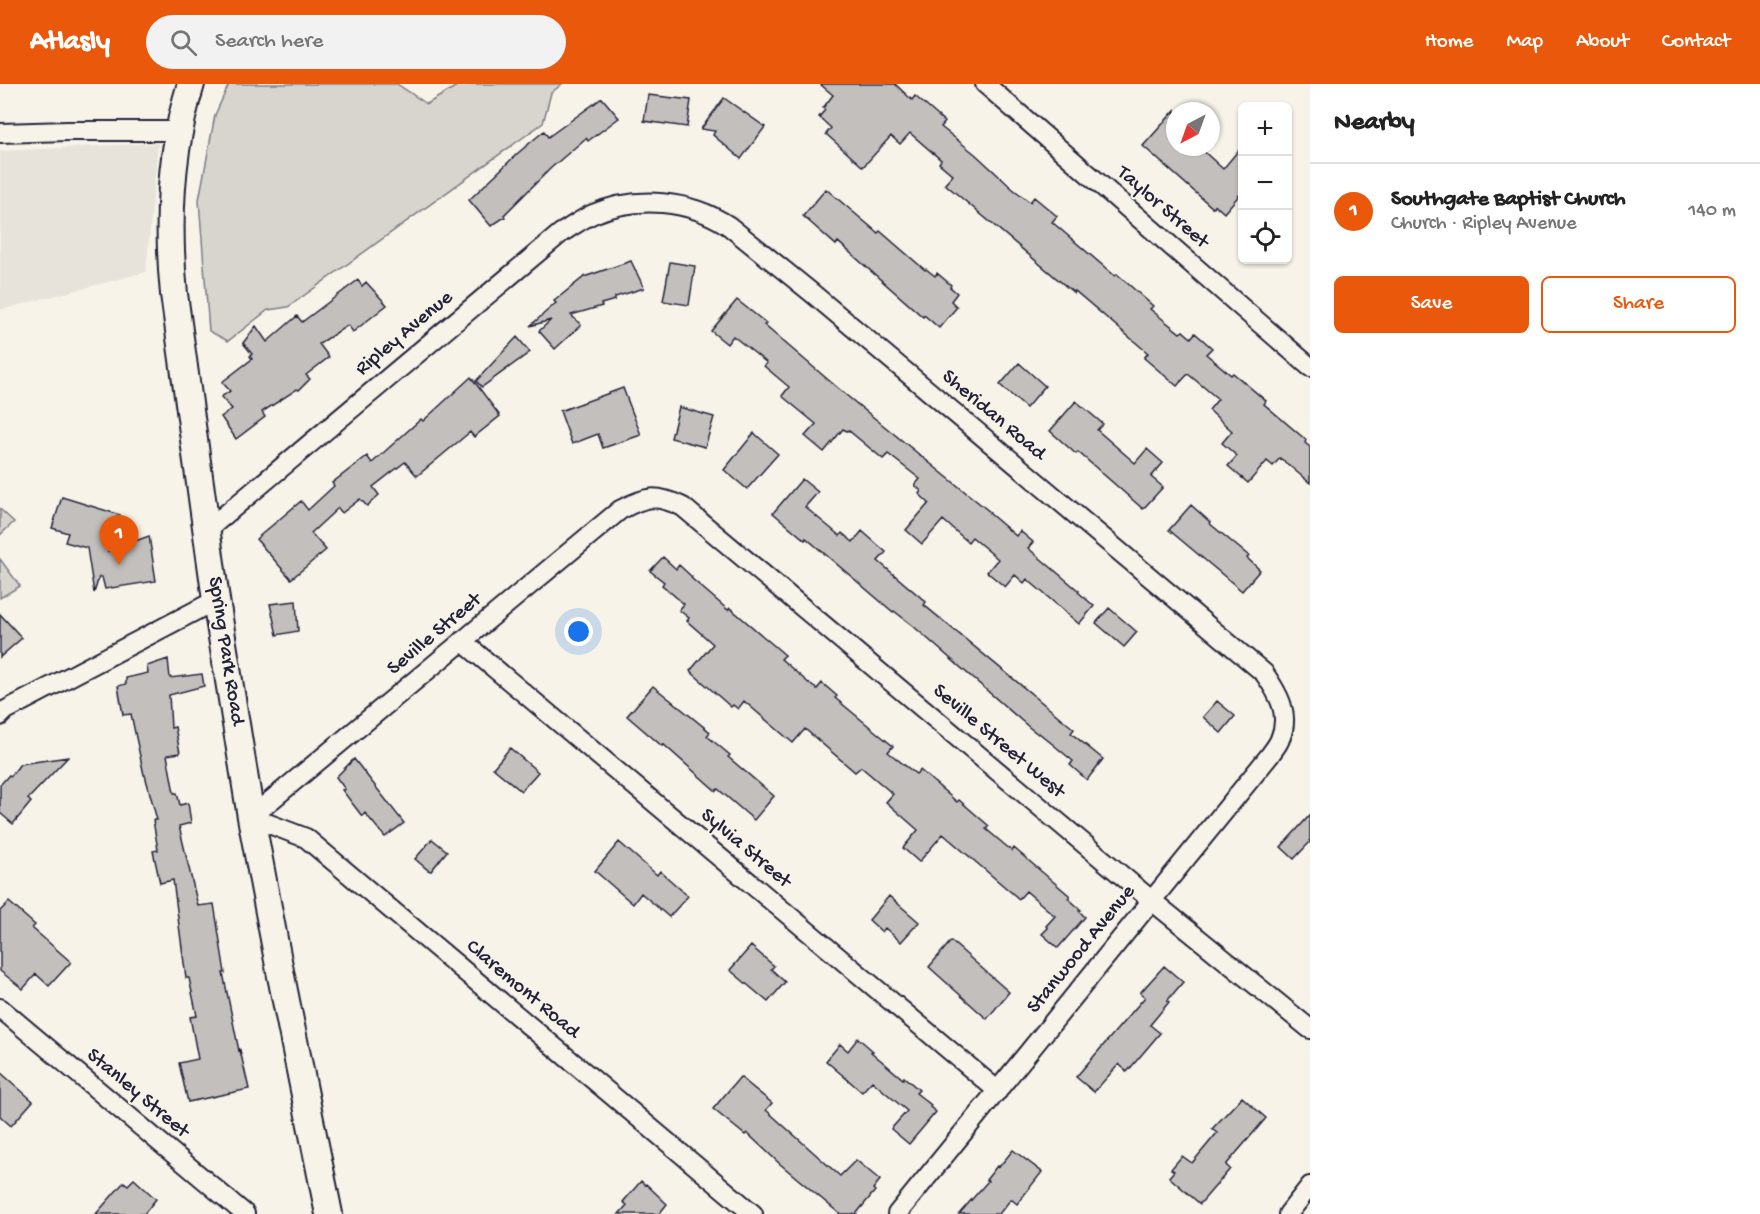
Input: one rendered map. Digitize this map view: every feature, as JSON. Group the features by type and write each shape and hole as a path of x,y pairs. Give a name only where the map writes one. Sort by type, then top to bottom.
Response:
{"main road":[{"name":"Spring Park Road","path":"191,84 176,150 172,187 170,255 186,390 216,600 251,817 329,1214"}],"street":[{"name":"Taylor Street","path":"985,84 1310,367"},
{"path":"0,133 179,131"},
{"name":"Ripley Avenue","path":"207,530 561,233 593,214 629,204 647,202"},
{"name":"Sheridan Road","path":"647,202 687,207 718,219 729,226 848,323 1264,673 1276,689 1283,707"},
{"name":"Seville Street","path":"251,817 620,510 635,501 653,497"},
{"name":"Seville Street West","path":"653,497 668,500 683,507 1151,900 1310,1029"},
{"path":"0,716 6,710 216,600"},
{"name":"Sylvia Street","path":"462,641 998,1091"},
{"name":"Stanwood Avenue","path":"897,1214 1270,755 1280,739 1285,720 1283,707"},
{"name":"Claremont Road","path":"251,817 306,838 753,1214"},
{"name":"Stanley Street","path":"0,1008 245,1214"},
{"path":"1287,1214 1310,1186"}],"shaded area":[{"path":"229,84 397,84 427,104 460,84 562,84 551,93 543,123 288,307 268,310 228,341 209,331 199,200 215,115"},
{"path":"158,143 146,272 0,310 0,151"},
{"path":"0,509 14,522 0,535"},
{"path":"0,559 20,586 0,598"}],"building":[{"path":"820,84 895,84 912,100 915,96 945,122 941,127 1013,189 1030,202 1034,197 1057,216 1052,222 1115,276 1117,274 1153,306 1150,309 1180,333 1183,331 1191,338 1195,333 1212,348 1206,354 1266,401 1264,404 1306,440 1305,443 1310,447 1310,483 1280,458 1273,466 1267,461 1248,483 1228,466 1237,456 1222,443 1232,431 1209,410 1218,399 1188,374 1177,386 1144,358 1148,353 945,184 953,175 939,163 941,160 910,133 900,144 891,136 863,167 826,134 831,128 819,117 833,95"},
{"path":"648,95 691,100 687,127 644,121"},
{"path":"602,98 619,118 588,141 586,138 551,168 504,215 505,217 491,226 469,200 544,131 548,137"},
{"path":"724,98 765,127 741,159 713,135 715,131 701,129"},
{"path":"1166,120 1166,156 1209,156 1223,169 1238,151 1238,197 1224,213 1215,205 1213,208 1143,146"},
{"path":"826,189 925,270 935,276 937,273 951,285 950,287 957,293 951,301 957,307 939,328 924,315 923,317 838,242 836,245 803,216"},
{"path":"631,261 644,288 615,297 615,300 601,304 602,306 571,315 581,325 555,349 539,331 551,320 530,326 556,303 554,301 584,277"},
{"path":"670,262 695,266 689,305 663,301"},
{"path":"358,280 362,286 366,282 387,305 353,332 348,325 319,344 329,357 306,375 310,379 299,390 297,389 262,412 265,417 236,439 221,417 232,409 221,397 230,391 222,382 252,359 250,356 252,354 243,343 256,326 267,342 297,316 302,322"},
{"path":"737,300 846,395 990,512 1016,536 1020,531 1033,542 1028,548 1094,606 1079,624 1027,579 1024,583 1015,575 1005,587 987,572 998,559 972,537 968,542 943,520 922,544 906,530 929,503 919,494 921,491 915,485 920,479 888,454 883,459 848,430 843,429 824,452 805,436 816,424 782,396 789,387 764,366 767,363 733,336 727,344 711,331"},
{"path":"517,337 530,352 482,387 476,381"},
{"path":"1019,363 1045,386 1026,408 1000,385"},
{"path":"471,377 500,416 474,437 470,432 417,476 405,462 373,487 379,495 367,506 360,499 342,513 338,508 311,533 326,550 291,579 256,539 301,501 308,510 334,486 332,483 367,456 372,463"},
{"path":"623,388 641,435 603,448 598,434 572,444 560,411"},
{"path":"1076,401 1103,424 1097,430 1135,463 1147,449 1163,463 1151,477 1163,487 1143,509 1078,452 1076,454 1050,431"},
{"path":"679,407 714,417 705,447 671,438"},
{"path":"754,433 778,454 747,489 724,470"},
{"path":"802,479 818,492 805,507 840,536 842,533 853,542 862,531 886,552 878,561 926,602 924,605 1074,729 1071,733 1103,759 1087,780 1070,765 1073,761 1030,728 912,625 773,513"},
{"path":"62,497 120,515 108,551 149,536 156,581 105,589 102,577 99,577 94,593 87,548 65,542 68,533 52,528"},
{"path":"1191,505 1249,556 1247,558 1260,570 1242,591 1169,530"},
{"path":"663,557 676,569 679,565 728,610 730,608 785,655 781,659 812,686 817,689 822,683 837,696 835,698 893,746 888,752 916,774 920,770 957,802 959,800 989,826 986,829 1012,851 1014,848 1070,896 1068,898 1085,917 1058,948 1042,934 1055,916 1026,891 1019,899 943,834 919,862 903,848 918,830 886,802 893,794 861,767 855,772 805,729 793,743 744,701 738,709 733,705 731,707 690,671 713,644 687,621 689,618 679,610 684,604 662,585 664,582 650,571"},
{"path":"296,601 298,631 277,635 270,604"},
{"path":"1109,608 1137,632 1124,647 1096,623"},
{"path":"0,614 22,638 0,657"},
{"path":"168,659 170,678 202,674 204,686 169,695 171,728 175,727 180,753 167,755 174,793 177,793 180,805 188,803 191,823 179,826 198,906 214,904 225,973 223,973 249,1089 188,1102 179,1063 198,1059 190,1017 197,1016 189,978 186,978 173,880 160,883 153,851 158,850 153,820 157,820 144,775 131,714 123,715 118,686 126,684 126,678 148,673 147,666"},
{"path":"653,686 710,732 707,736 730,755 728,757 774,796 754,820 627,716"},
{"path":"1217,701 1235,716 1221,733 1203,717"},
{"path":"510,748 538,772 521,791 493,768"},
{"path":"68,757 28,799 31,802 13,824 0,813 0,785 20,764"},
{"path":"354,759 404,823 385,837 365,813 362,816 342,790 345,789 336,777"},
{"path":"1310,815 1310,842 1294,859 1281,847"},
{"path":"432,839 447,851 431,871 415,859"},
{"path":"619,842 657,875 660,871 688,896 669,917 641,893 633,904 595,871"},
{"path":"889,896 919,922 901,942 885,928 882,932 869,920"},
{"path":"9,902 35,925 32,928 71,962 49,986 36,974 23,989 0,971 0,911"},
{"path":"951,941 1009,992 987,1019 929,967"},
{"path":"751,946 774,966 771,969 785,982 768,1002 730,970"},
{"path":"1164,966 1183,982 1150,1025 1160,1033 1127,1072 1119,1064 1094,1092 1076,1077 1145,997 1140,993"},
{"path":"858,1038 873,1051 871,1052 919,1090 916,1093 936,1112 909,1144 891,1129 907,1111 872,1081 862,1092 826,1061 840,1044 848,1051"},
{"path":"0,1072 33,1101 11,1126 0,1116"},
{"path":"740,1077 772,1103 766,1110 840,1176 856,1160 880,1180 873,1189 875,1191 856,1214 840,1214 747,1133 745,1135 713,1109"},
{"path":"1242,1097 1266,1118 1226,1165 1230,1169 1200,1204 1169,1177 1174,1171 1171,1169 1182,1156 1192,1163 1217,1133 1212,1129"},
{"path":"1013,1150 1042,1172 1017,1204 1011,1199 999,1214 959,1214 988,1181 986,1180 997,1166 999,1167"},
{"path":"134,1179 156,1199 144,1214 96,1214 124,1182 128,1185"},
{"path":"641,1181 667,1204 659,1214 619,1214 627,1205 623,1202"}],"place":[{"name":"Southgate Baptist Church","path":"119,565"}]}
